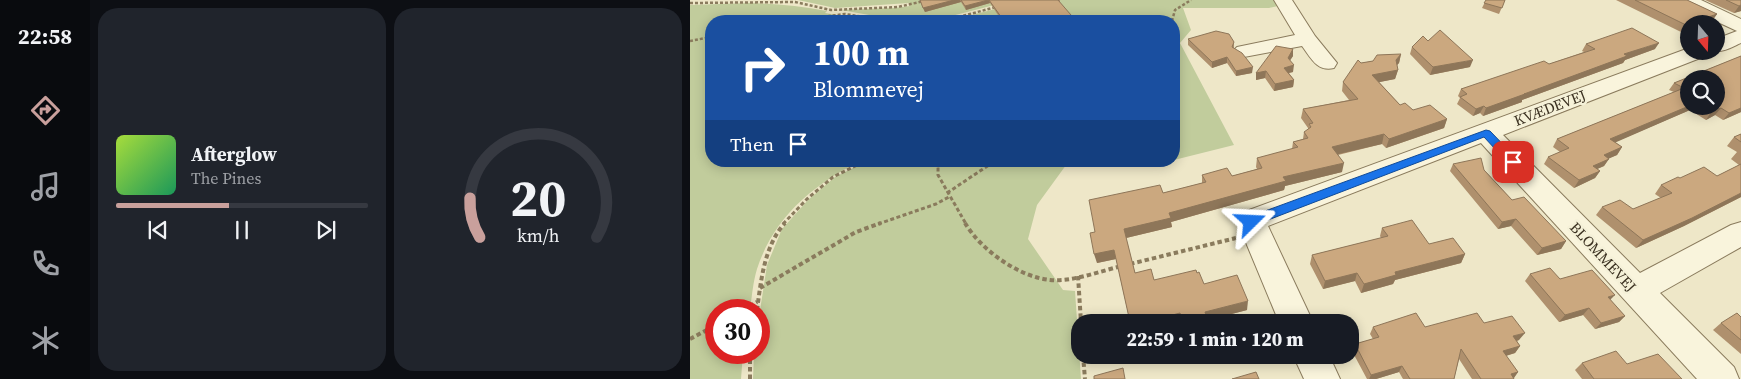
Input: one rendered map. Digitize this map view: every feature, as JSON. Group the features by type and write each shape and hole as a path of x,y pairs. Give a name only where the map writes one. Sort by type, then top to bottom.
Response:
{"street":[{"path":"1283,0 1307,39 1326,63"},
{"path":"1686,0 1741,26"},
{"path":"1725,42 1741,36"},
{"path":"1244,51 1307,39"},
{"name":"KVÆDEVEJ","path":"1256,234 1251,222 1680,59"},
{"name":"BLOMMEVEJ","path":"1486,133 1721,379"},
{"path":"1635,291 1741,233"},
{"path":"1256,234 1292,314"},
{"path":"1315,364 1322,379"}],"path":[{"path":"690,3 794,1 831,10 898,7 928,0"},
{"path":"1173,15 1174,10 1191,0"},
{"path":"968,15 1004,5"},
{"path":"828,15 831,10"},
{"path":"828,15 851,15"},
{"path":"690,41 705,38"},
{"path":"758,299 764,263 780,228 807,199 833,177 853,167"},
{"path":"938,167 938,175 948,195 971,233 1004,263 1030,275 1050,280 1078,276 1256,234"},
{"path":"760,288 856,232 936,204 987,167"},
{"path":"1078,276 1080,314"},
{"path":"690,339 705,331"},
{"path":"750,364 750,379"},
{"path":"1084,364 1085,379"}],"green space":[{"path":"798,0 1014,0 955,15 869,15 841,10 895,8 910,6 909,3 835,8"},
{"path":"1029,0 1275,0 1278,6 1269,8 1183,8 1191,30 1180,43 1180,15 972,15"},
{"path":"749,3 827,11 825,13 837,15 705,15 705,167 849,167 811,192 785,218 764,250 757,269 752,299 705,299 705,364 742,364 741,379 690,379 690,5"},
{"path":"1180,43 1234,145 1180,158"},
{"path":"855,167 937,167 937,171 937,167 1065,167 1037,205 1028,239 1063,290 1075,291 1077,314 1071,314 1071,364 1080,364 1081,379 753,379 754,364 770,364 770,299 762,299 767,265 782,229 808,200 835,177"}],"building":[{"path":"920,0 954,0 923,8"},
{"path":"961,0 988,0 965,6"},
{"path":"989,0 1058,0 1071,15 1000,15"},
{"path":"1486,0 1505,0 1502,8 1484,3"},
{"path":"1635,0 1687,0 1717,14 1680,15 1680,22"},
{"path":"1726,0 1741,0 1741,5 1739,6"},
{"path":"1632,28 1659,43 1624,54 1627,56 1486,108 1484,106 1476,109 1460,97 1467,94 1461,89 1544,61 1549,64 1595,49 1586,44"},
{"path":"1440,30 1473,60 1433,67 1412,47 1423,36 1428,41"},
{"path":"1216,31 1229,34 1234,42 1232,47 1242,53 1253,67 1236,71 1227,57 1212,62 1188,39"},
{"path":"1276,46 1293,49 1288,58 1294,65 1284,68 1294,80 1275,84 1266,71 1256,73"},
{"path":"1401,54 1396,60 1398,70 1372,75 1400,105 1405,103 1413,110 1430,105 1447,119 1389,139 1384,134 1332,147 1344,163 1283,177 1286,181 1169,213 1171,218 1124,229 1135,273 1151,269 1154,280 1196,270 1197,273 1199,272 1204,284 1237,275 1248,301 1205,312 1206,314 1128,314 1114,250 1094,254 1090,233 1095,232 1089,200 1160,185 1163,193 1206,182 1202,175 1227,168 1232,176 1262,168 1257,158 1298,147 1293,142 1308,138 1304,132 1311,127 1309,124 1313,123 1303,109 1358,99 1343,82 1358,60 1361,63 1373,61 1377,55"},
{"path":"1741,56 1741,108 1729,113 1725,110 1725,70 1706,70"},
{"path":"1680,81 1680,86 1674,83"},
{"path":"1680,90 1680,110 1610,139 1622,147 1604,155 1609,159 1593,166 1600,171 1579,180 1548,157 1569,148 1557,139"},
{"path":"1741,134 1741,142 1734,137"},
{"path":"1481,158 1484,170 1512,200 1524,197 1566,241 1542,248 1516,219 1502,222 1453,164"},
{"path":"1741,164 1741,193 1643,240 1602,207 1620,200 1633,209 1672,193 1661,185 1678,177 1680,178 1704,167 1717,176"},
{"path":"1412,220 1429,244 1453,238 1465,254 1395,272 1396,275 1364,284 1357,273 1325,281 1312,255 1388,236 1382,228"},
{"path":"1550,268 1560,279 1592,270 1615,295 1608,297 1625,316 1601,323 1589,308 1565,315 1530,274"},
{"path":"1416,313 1425,327 1477,313 1484,323 1512,316 1525,333 1513,336 1520,346 1503,351 1518,372 1511,374 1514,379 1481,379 1461,349 1454,379 1410,379 1402,366 1371,375 1359,352 1359,343 1379,337 1373,327"},
{"path":"1737,313 1741,317 1741,340 1721,323"},
{"path":"1616,351 1627,364 1658,354 1682,379 1594,379 1582,363"},
{"path":"1123,368 1125,379 1094,379 1094,376"},
{"path":"1256,372 1259,379 1232,379"}],"route":[{"path":"1251,222 1486,133 1513,162"}]}
